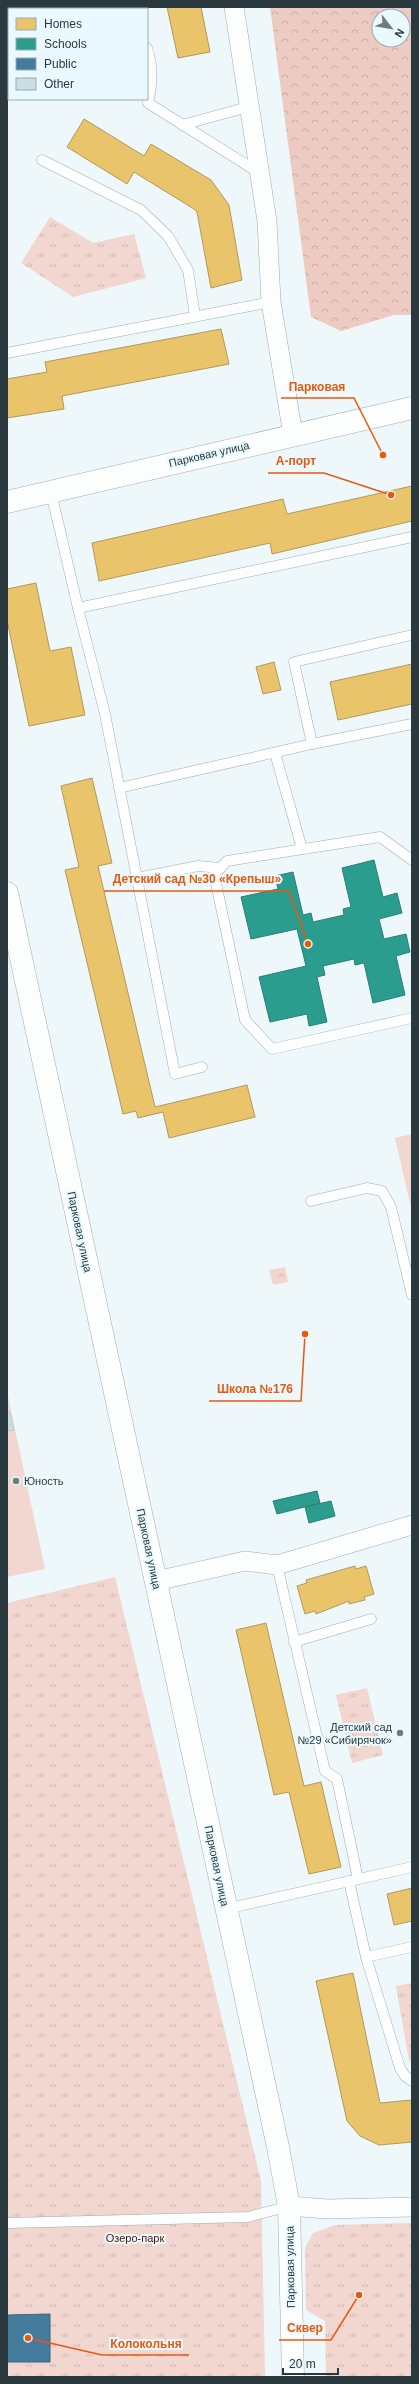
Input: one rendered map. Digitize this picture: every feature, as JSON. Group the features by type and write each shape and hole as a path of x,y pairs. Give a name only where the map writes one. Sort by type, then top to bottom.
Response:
{"street":[{"path":"234,7 248,107 267,222 270,302 293,435"},
{"name":"Парковая улица","path":"7,502 412,408"},
{"name":"Парковая улица","path":"7,893 156,1581 289,2206 293,2377"},
{"path":"156,1581 245,1561 277,1565 412,1525"},
{"path":"289,2206 327,2210 412,2207"}],"lane":[{"path":"148,51 150,57 151,91 148,103 258,172"},
{"path":"182,125 248,107"},
{"path":"42,160 141,210 168,236 188,270 194,316"},
{"path":"7,353 270,302"},
{"path":"51,492 105,714 175,1074 202,1067"},
{"path":"78,608 412,537"},
{"path":"312,744 294,662 412,635"},
{"path":"119,788 312,744 412,724"},
{"path":"275,753 302,849"},
{"path":"412,860 380,837 227,861 214,874 245,1020 272,1049 412,1018"},
{"path":"137,878 198,866 221,868"},
{"path":"311,1201 367,1188 382,1191 391,1207 412,1295"},
{"path":"277,1565 325,1771 337,1779 366,1957 400,2068 405,2076 412,2081"},
{"path":"294,1642 371,1619"},
{"path":"226,1910 412,1867"},
{"path":"366,1957 412,1947"},
{"path":"7,2223 248,2217 289,2206"}],"green space":[{"path":"26,7 100,8 26,8"},
{"path":"270,7 412,7 412,315 394,315 341,331 311,317"},
{"path":"50,217 93,243 134,234 146,278 73,297 21,263"},
{"path":"412,1134 412,1212 395,1138"},
{"path":"285,1267 288,1282 273,1285 269,1270"},
{"name":"Юность","path":"7,1392 45,1569 7,1577"},
{"name":"Озеро-парк","path":"115,1577 261,2181 265,2377 7,2377 7,1603"},
{"path":"367,1688 383,1755 352,1763 336,1695"},
{"path":"412,1983 412,2061 409,2061 396,1986"},
{"path":"412,2223 412,2377 326,2377 325,2321 306,2310 305,2248 313,2233 335,2225"}],"building: Homes":[{"path":"167,7 201,7 210,52 178,58"},
{"path":"84,119 144,156 151,144 211,180 229,205 242,280 211,288 197,212 194,209 134,172 127,184 67,147"},
{"path":"221,329 229,364 62,396 64,409 7,418 7,379 47,372 45,362"},
{"path":"412,486 412,521 272,554 270,543 99,581 92,543 283,499 287,514"},
{"path":"36,583 50,651 71,647 85,715 29,726 7,620 7,589"},
{"path":"274,662 281,690 263,694 256,667"},
{"path":"412,664 412,704 338,720 330,682"},
{"path":"92,778 112,863 98,866 155,1107 247,1085 255,1117 169,1138 163,1112 138,1118 136,1111 123,1114 65,870 79,867 61,786"},
{"path":"355,1566 356,1569 366,1566 374,1594 364,1597 365,1600 349,1604 349,1601 316,1614 315,1611 305,1614 297,1586 307,1583 306,1580"},
{"path":"266,1623 304,1786 321,1782 341,1867 309,1874 289,1792 274,1795 236,1630"},
{"path":"412,1888 412,1921 394,1925 387,1894"},
{"path":"353,1973 380,2103 412,2100 412,2142 379,2145 360,2136 347,2121 316,1981"}],"building: Schools":[{"path":"374,860 383,897 397,893 402,913 379,919 384,939 406,934 410,952 396,956 405,995 373,1003 364,963 355,965 354,959 323,966 325,975 317,977 327,1022 309,1026 307,1014 270,1022 259,977 306,966 297,929 251,939 241,897 278,889 275,876 293,872 303,915 311,913 313,922 344,915 343,909 351,907 342,868"},
{"path":"317,1491 320,1503 277,1514 273,1501"},
{"path":"331,1501 335,1516 309,1523 305,1507"}],"building: Public":[{"path":"50,2314 50,2362 7,2362 7,2315"}],"building: Other":[{"path":"10,1412 14,1430 8,1431 7,1413"}],"place":[{"name":"Парковая","path":"383,455"},
{"name":"А-порт","path":"391,495"},
{"name":"Детский сад №30 «Крепыш»","path":"308,944"},
{"name":"Школа №176","path":"305,1334"},
{"name":"Юность","path":"16,1481"},
{"name":"Детский сад №29 «Сибирячок»","path":"400,1733"},
{"name":"Сквер","path":"359,2295"},
{"name":"Колокольня","path":"28,2338"}]}
